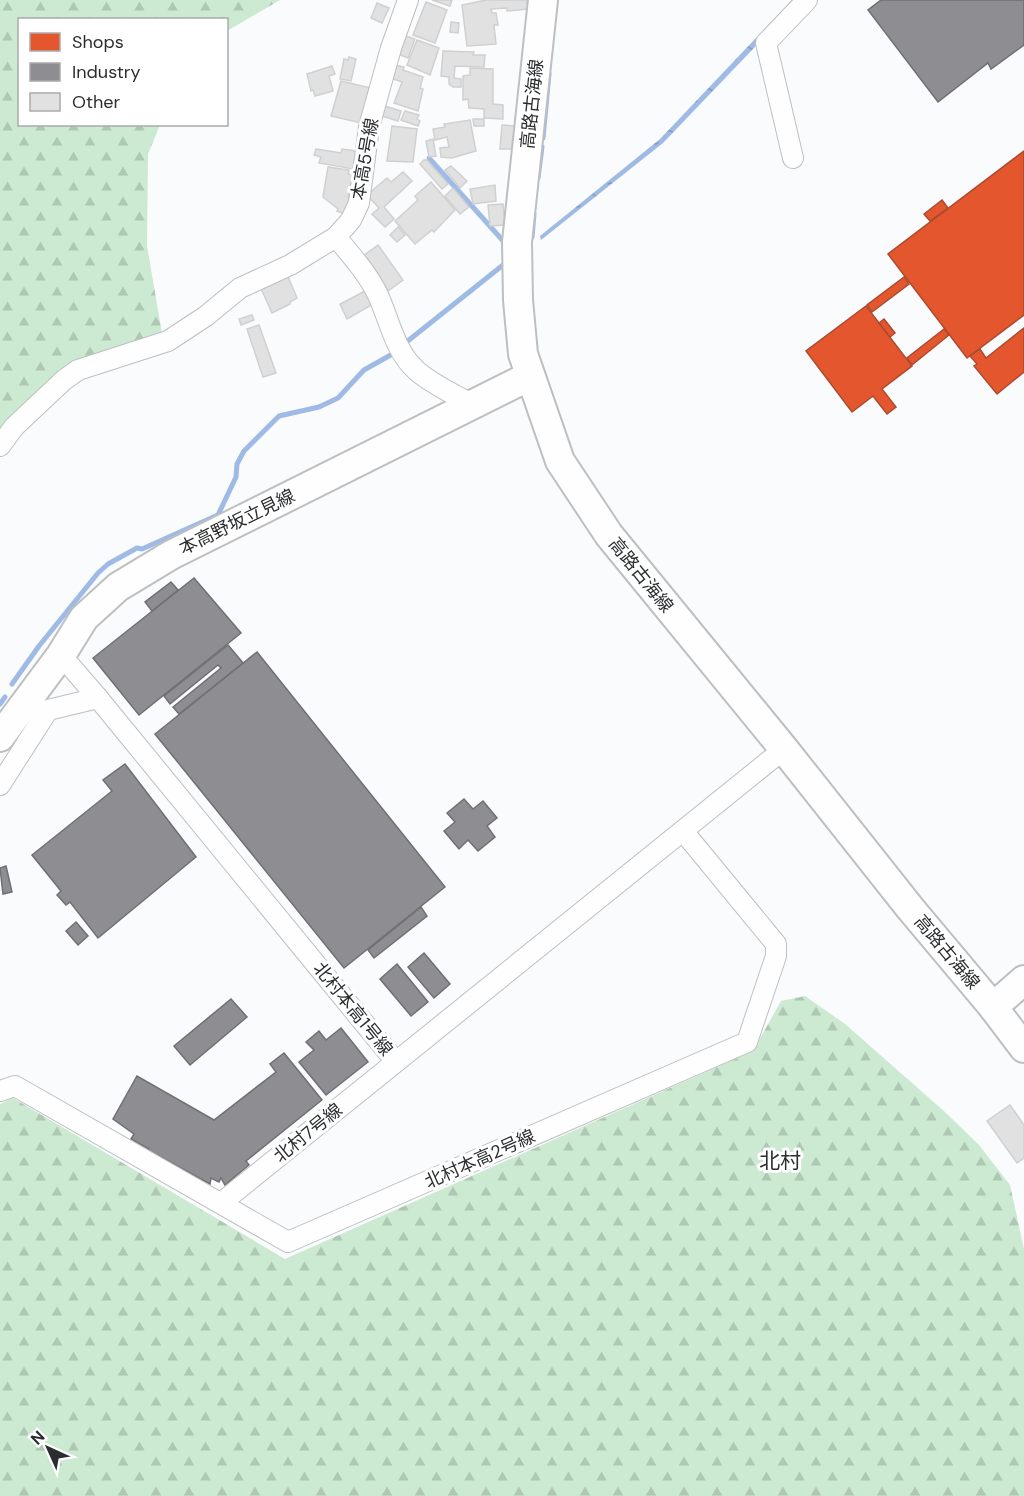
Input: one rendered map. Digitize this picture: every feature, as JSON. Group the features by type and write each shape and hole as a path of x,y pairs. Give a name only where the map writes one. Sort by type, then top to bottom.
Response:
{"main road":[{"name":"高路古海線","path":"543,0 517,242 518,300 524,354 560,461 609,535 1024,1048"},
{"name":"本高野坂立見線","path":"0,737 61,655 84,618 118,586 171,555 530,376"},
{"path":"993,1007 1024,980"}],"street":[{"name":"本高5号線","path":"336,237 351,220 359,203 369,127 394,38 408,0"},
{"path":"793,158 766,43 807,0"},
{"path":"0,446 14,427 64,380 78,370 168,341 206,316 240,288 290,265 336,237 367,275 378,295 393,336 416,371 473,405"},
{"name":"北村本高1号線","path":"61,655 396,1062 784,749"},
{"path":"0,785 48,710 98,698"},
{"name":"北村本高2号線","path":"0,1092 15,1086 288,1242 747,1042 776,956 776,944 683,831"},
{"name":"北村7号線","path":"220,1203 396,1062"}],"green space":[{"path":"0,0 280,0 228,30 228,18 18,18 18,126 160,126 148,154 147,246 163,339 89,363 0,441"},
{"path":"805,996 845,1024 945,1112 979,1145 1010,1185 1024,1249 1024,1496 0,1496 0,1104 13,1098 285,1259 753,1051 781,1001"}],"water":[{"path":"792,0 800,0 663,143 541,240 540,236 660,139"}],"building: Shops":[{"path":"1024,151 1024,315 967,358 888,254"},
{"path":"942,200 948,208 930,221 924,214"},
{"path":"904,277 909,284 872,312 867,305"},
{"path":"866,306 912,366 882,389 896,407 887,414 873,396 852,412 806,351"},
{"path":"884,319 895,333 890,337 879,323"},
{"path":"1024,328 1024,372 997,394 974,366 977,364 970,356 980,349 986,358"},
{"path":"944,329 949,335 912,365 907,358"}],"building: Industry":[{"path":"881,0 1024,0 1024,45 991,69 988,63 938,102 868,10"},
{"path":"194,578 241,633 139,715 93,658"},
{"path":"171,582 178,590 152,611 145,602"},
{"path":"228,645 243,663 179,714 173,707 221,668 218,665 170,704 164,696"},
{"path":"257,652 445,887 344,968 155,734"},
{"path":"125,764 196,857 98,938 70,902 66,905 57,895 61,891 32,855 112,791 103,780"},
{"path":"464,799 473,809 483,801 497,818 487,826 495,837 478,851 468,840 459,849 444,831 455,822 447,813"},
{"path":"6,866 12,892 3,894 0,868"},
{"path":"421,907 427,916 374,958 368,950"},
{"path":"76,922 88,936 78,945 66,931"},
{"path":"424,953 450,984 434,998 408,967"},
{"path":"397,964 428,1002 411,1016 380,979"},
{"path":"231,999 247,1017 190,1065 174,1046"},
{"path":"341,1028 368,1062 326,1095 299,1062 314,1050 306,1042 319,1031 326,1040"},
{"path":"284,1053 322,1100 246,1161 249,1165 225,1185 221,1178 219,1182 211,1178 210,1184 155,1154 153,1157 147,1153 149,1149 131,1139 134,1134 113,1119 137,1076 214,1120 276,1072 270,1064"}],"building: Other":[{"path":"432,0 452,0 450,6"},
{"path":"486,0 527,0 528,9 507,11 507,8 491,9 492,13 496,13 498,25 494,25 496,44 467,46 462,5"},
{"path":"426,2 447,10 435,43 413,35"},
{"path":"377,3 389,8 382,23 371,18"},
{"path":"451,22 459,23 458,33 450,32"},
{"path":"403,35 415,39 408,58 396,53"},
{"path":"417,40 439,48 430,75 407,65"},
{"path":"443,51 474,52 473,55 485,55 484,67 455,66 454,78 461,79 461,87 453,87 449,84 449,77 441,76"},
{"path":"349,57 356,59 351,81 340,79 344,59 348,60"},
{"path":"391,64 404,67 403,70 423,77 418,111 394,103 402,82 388,77"},
{"path":"332,66 335,74 329,76 333,91 315,96 313,90 311,91 307,74"},
{"path":"470,68 493,69 493,104 503,105 503,119 484,118 484,109 469,108 468,99 463,100 463,76 470,75"},
{"path":"341,81 371,88 366,124 331,116"},
{"path":"385,106 401,111 398,121 382,116"},
{"path":"405,111 419,115 418,126 401,120"},
{"path":"473,119 484,119 484,126 474,126"},
{"path":"470,120 476,151 452,158 441,157 440,148 449,147 447,137 435,140 433,129 445,127 444,124"},
{"path":"502,125 515,126 513,149 500,149"},
{"path":"392,126 417,129 413,162 387,161"},
{"path":"433,139 436,156 429,157 426,141"},
{"path":"316,149 341,153 342,149 356,151 353,169 319,163 321,157 314,155"},
{"path":"427,160 448,184 442,189 420,164"},
{"path":"451,166 467,181 460,188 445,170"},
{"path":"328,167 349,170 348,174 353,175 348,198 356,199 350,216 337,211 338,209 323,197"},
{"path":"403,172 412,181 384,207 394,219 385,227 372,214 379,208 367,195 387,178 391,182"},
{"path":"431,182 455,210 434,232 432,230 415,244 395,221 418,200 415,196"},
{"path":"495,185 496,201 473,204 470,189"},
{"path":"453,188 469,207 460,214 445,196"},
{"path":"503,204 505,225 490,226 488,205"},
{"path":"398,227 405,235 397,242 390,235"},
{"path":"378,245 403,280 388,291 363,256"},
{"path":"286,272 297,298 272,313 259,284"},
{"path":"367,290 375,303 347,319 340,304"},
{"path":"252,315 254,320 241,325 239,319"},
{"path":"259,325 276,373 263,377 247,329"},
{"path":"1010,1105 1024,1125 1024,1158 1017,1163 987,1121"}],"waterway":[{"path":"543,138 549,74"},
{"path":"538,178 542,147"},
{"path":"429,158 505,243"},
{"path":"532,237 534,214"},
{"path":"404,344 503,265"},
{"path":"12,684 39,646 98,573 108,564 137,548 142,549 218,515 236,477 237,464 244,451 279,416 319,407 338,398 364,370 396,352"},
{"path":"0,704 5,697"}],"district":[{"name":"北村","path":"780,1161"}]}
